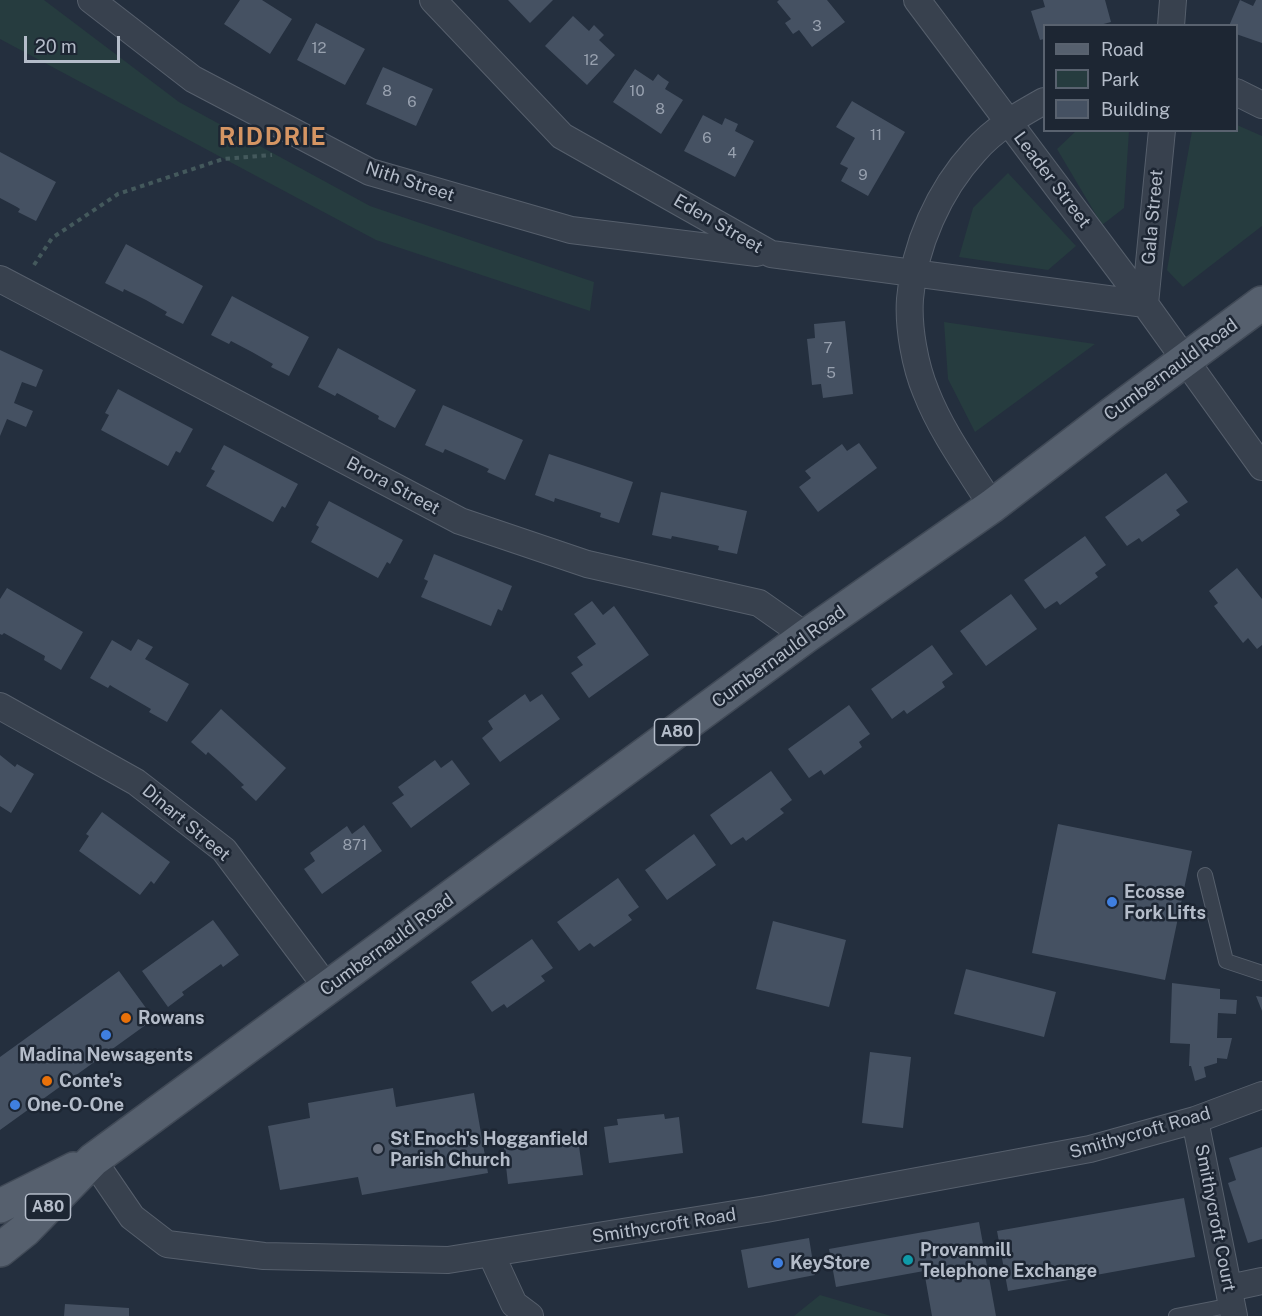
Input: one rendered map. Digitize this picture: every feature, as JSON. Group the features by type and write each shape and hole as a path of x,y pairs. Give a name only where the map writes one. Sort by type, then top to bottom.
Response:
{"main road":[{"name":"Cumbernauld Road","path":"9,1216 93,1160 806,636 992,506 1262,303"}],"street":[{"name":"Nith Street","path":"91,0 193,79 370,172 571,230 771,254"},
{"name":"Eden Street","path":"433,0 562,136 771,254 1145,304"},
{"name":"Leader Street","path":"917,0 1145,304 1262,467"},
{"path":"1171,24 1173,0"},
{"path":"1238,93 1262,105"},
{"path":"992,506 947,435 926,392 913,348 910,300 914,274 925,236 952,180 975,150 1008,121 1043,102"},
{"name":"Gala Street","path":"1145,304 1161,132"},
{"name":"Brora Street","path":"0,279 460,521 587,564 759,603 806,636"},
{"name":"Dinart Street","path":"0,706 136,782 224,850 328,989"},
{"name":"Smithycroft Road","path":"93,1160 132,1217 167,1244 264,1256 448,1260 766,1209 1090,1149 1195,1120 1262,1095"},
{"name":"Smithycroft Court","path":"1195,1120 1231,1303"},
{"path":"491,1254 514,1304 530,1316"},
{"path":"1231,1303 1262,1281"}],"lane":[{"path":"1205,875 1226,961 1262,973"},
{"path":"1176,1316 1231,1303"}],"path":[{"path":"52,238 118,194 164,178 223,159 326,149"}],"green space":[{"path":"0,0 44,0 179,102 370,206 594,282 590,311 376,240 0,39"},
{"path":"1238,125 1262,136 1262,226 1183,287 1167,270 1192,132 1238,132"},
{"path":"1075,132 1129,132 1124,208 1102,225 1057,149"},
{"path":"1008,173 1076,246 1048,270 959,257 973,208"},
{"path":"944,322 1095,344 975,432 948,379"},
{"path":"820,1295 891,1316 794,1316"}],"building":[{"path":"240,0 262,0 292,19 270,54 224,24"},
{"path":"508,0 553,0 530,23"},
{"path":"779,0 827,0 845,22 812,47 799,30 793,34 785,23 791,19 777,2"},
{"path":"1043,0 1105,0 1111,22 1043,24 1043,39 1040,40 1031,11 1045,7"},
{"path":"1240,0 1253,6 1256,0 1262,0 1262,43 1238,35 1238,24 1230,24"},
{"path":"573,16 589,31 594,25 604,35 599,40 615,55 587,85 545,46"},
{"path":"316,23 365,49 345,85 297,60"},
{"path":"383,67 433,89 416,126 366,104"},
{"path":"635,69 653,81 658,74 669,82 665,89 683,100 661,134 613,102"},
{"path":"852,101 905,132 868,196 841,181 848,168 840,164 855,138 836,127"},
{"path":"703,115 722,125 725,118 738,124 735,131 754,141 735,177 684,151"},
{"path":"0,152 56,182 36,221 18,212 20,209 0,198"},
{"path":"126,244 203,286 183,324 165,315 167,312 146,300 105,283"},
{"path":"232,296 309,337 289,376 271,367 273,364 252,352 231,341 229,344 211,335"},
{"path":"845,321 853,394 823,398 821,384 812,385 807,339 815,338 814,324"},
{"path":"338,348 416,390 395,428 378,419 379,416 337,393 335,396 318,387"},
{"path":"0,350 43,370 36,387 22,382 14,403 33,411 26,427 7,419 0,436"},
{"path":"118,389 193,429 180,453 176,451 168,466 101,430 109,415 105,413"},
{"path":"443,405 523,440 505,480 487,472 489,469 445,449 443,453 425,445"},
{"path":"859,443 877,468 818,512 799,487 811,478 805,471 842,444 847,451"},
{"path":"224,445 298,484 285,508 282,506 273,522 206,486 215,471 211,469"},
{"path":"549,454 633,482 619,523 600,517 601,513 555,498 554,502 535,495"},
{"path":"1166,473 1188,502 1176,510 1180,515 1142,542 1139,538 1127,546 1105,517"},
{"path":"661,492 747,511 737,554 718,550 719,546 715,545 672,536 671,539 652,535"},
{"path":"329,501 403,540 390,564 387,562 378,578 311,542 319,527 316,525"},
{"path":"1085,536 1106,565 1095,573 1098,577 1060,605 1057,601 1045,609 1024,580"},
{"path":"434,554 512,586 502,611 498,609 491,626 421,597 428,581 424,579"},
{"path":"1237,568 1262,599 1262,645 1257,649 1248,638 1243,643 1214,606 1218,603 1209,591"},
{"path":"7,588 83,632 61,670 44,660 45,656 4,633 0,634 0,599"},
{"path":"1011,594 1037,629 986,666 960,631"},
{"path":"592,601 603,615 614,606 649,655 589,698 571,673 583,665 577,657 596,644 574,614"},
{"path":"138,639 153,647 145,659 189,684 167,722 149,712 151,709 110,685 108,688 90,678 112,640 131,651"},
{"path":"932,645 953,674 942,682 945,687 907,714 904,710 892,719 871,689"},
{"path":"525,694 530,702 542,694 560,719 500,762 482,738 493,729 488,721"},
{"path":"849,705 870,734 859,742 862,747 824,775 821,770 809,778 788,749"},
{"path":"221,709 286,768 256,801 241,787 244,785 226,768 208,752 206,755 191,742"},
{"path":"0,755 15,767 17,764 34,774 11,813 0,806"},
{"path":"435,760 441,768 452,760 470,784 411,828 392,803 404,795 398,787"},
{"path":"771,771 792,800 780,809 784,813 746,841 743,837 731,845 710,815"},
{"path":"102,812 170,862 154,884 151,881 140,895 79,851 89,836 86,834"},
{"name":"Ecosse Fork Lifts","path":"1058,824 1192,851 1165,980 1032,953"},
{"path":"364,825 382,851 322,894 304,869 315,861 310,853 347,826 352,834"},
{"path":"694,834 716,865 667,900 645,870"},
{"path":"618,878 639,907 628,915 632,920 594,947 590,943 579,951 557,922"},
{"path":"213,920 239,955 223,967 221,964 182,992 184,995 168,1007 142,971"},
{"path":"773,921 846,940 829,1007 756,989"},
{"path":"532,939 553,968 541,976 545,981 507,1008 504,1004 492,1012 471,982"},
{"path":"966,969 1056,992 1044,1037 954,1014"},
{"path":"119,971 154,1019 0,1130 0,1057"},
{"path":"1172,983 1220,989 1220,999 1237,1000 1236,1014 1218,1013 1217,1038 1232,1038 1227,1059 1217,1058 1217,1063 1204,1067 1206,1077 1195,1081 1191,1066 1189,1066 1190,1044 1170,1043"},
{"path":"1256,996 1262,997 1262,1011"},
{"path":"870,1052 911,1057 903,1128 862,1123"},
{"name":"St Enoch's Hogganfield Parish Church","path":"393,1088 396,1107 474,1093 488,1173 362,1195 358,1177 280,1190 268,1126 310,1118 308,1103"},
{"path":"664,1114 665,1119 679,1117 683,1153 609,1163 604,1127 618,1125 617,1119"},
{"path":"563,1135 564,1140 578,1139 583,1175 508,1184 504,1148 518,1147 517,1141"},
{"path":"1262,1147 1262,1239 1248,1243 1228,1183 1236,1180 1229,1158"},
{"path":"1184,1198 1195,1257 1008,1291 997,1231"},
{"name":"Provanmill Telephone Exchange","path":"979,1222 996,1316 932,1316 924,1271 836,1287 829,1249"},
{"name":"KeyStore","path":"809,1238 815,1275 748,1288 741,1250"},
{"path":"65,1304 129,1308 129,1316 64,1316"}],"place":[{"name":"Ecosse Fork Lifts","path":"1112,902"},
{"name":"Rowans","path":"126,1018"},
{"name":"Madina Newsagents","path":"106,1035"},
{"name":"Conte's","path":"47,1081"},
{"name":"One-O-One","path":"15,1105"},
{"name":"St Enoch's Hogganfield Parish Church","path":"378,1149"},
{"name":"Provanmill Telephone Exchange","path":"908,1260"},
{"name":"KeyStore","path":"778,1263"}],"district":[{"name":"RIDDRIE","path":"273,138"}]}
